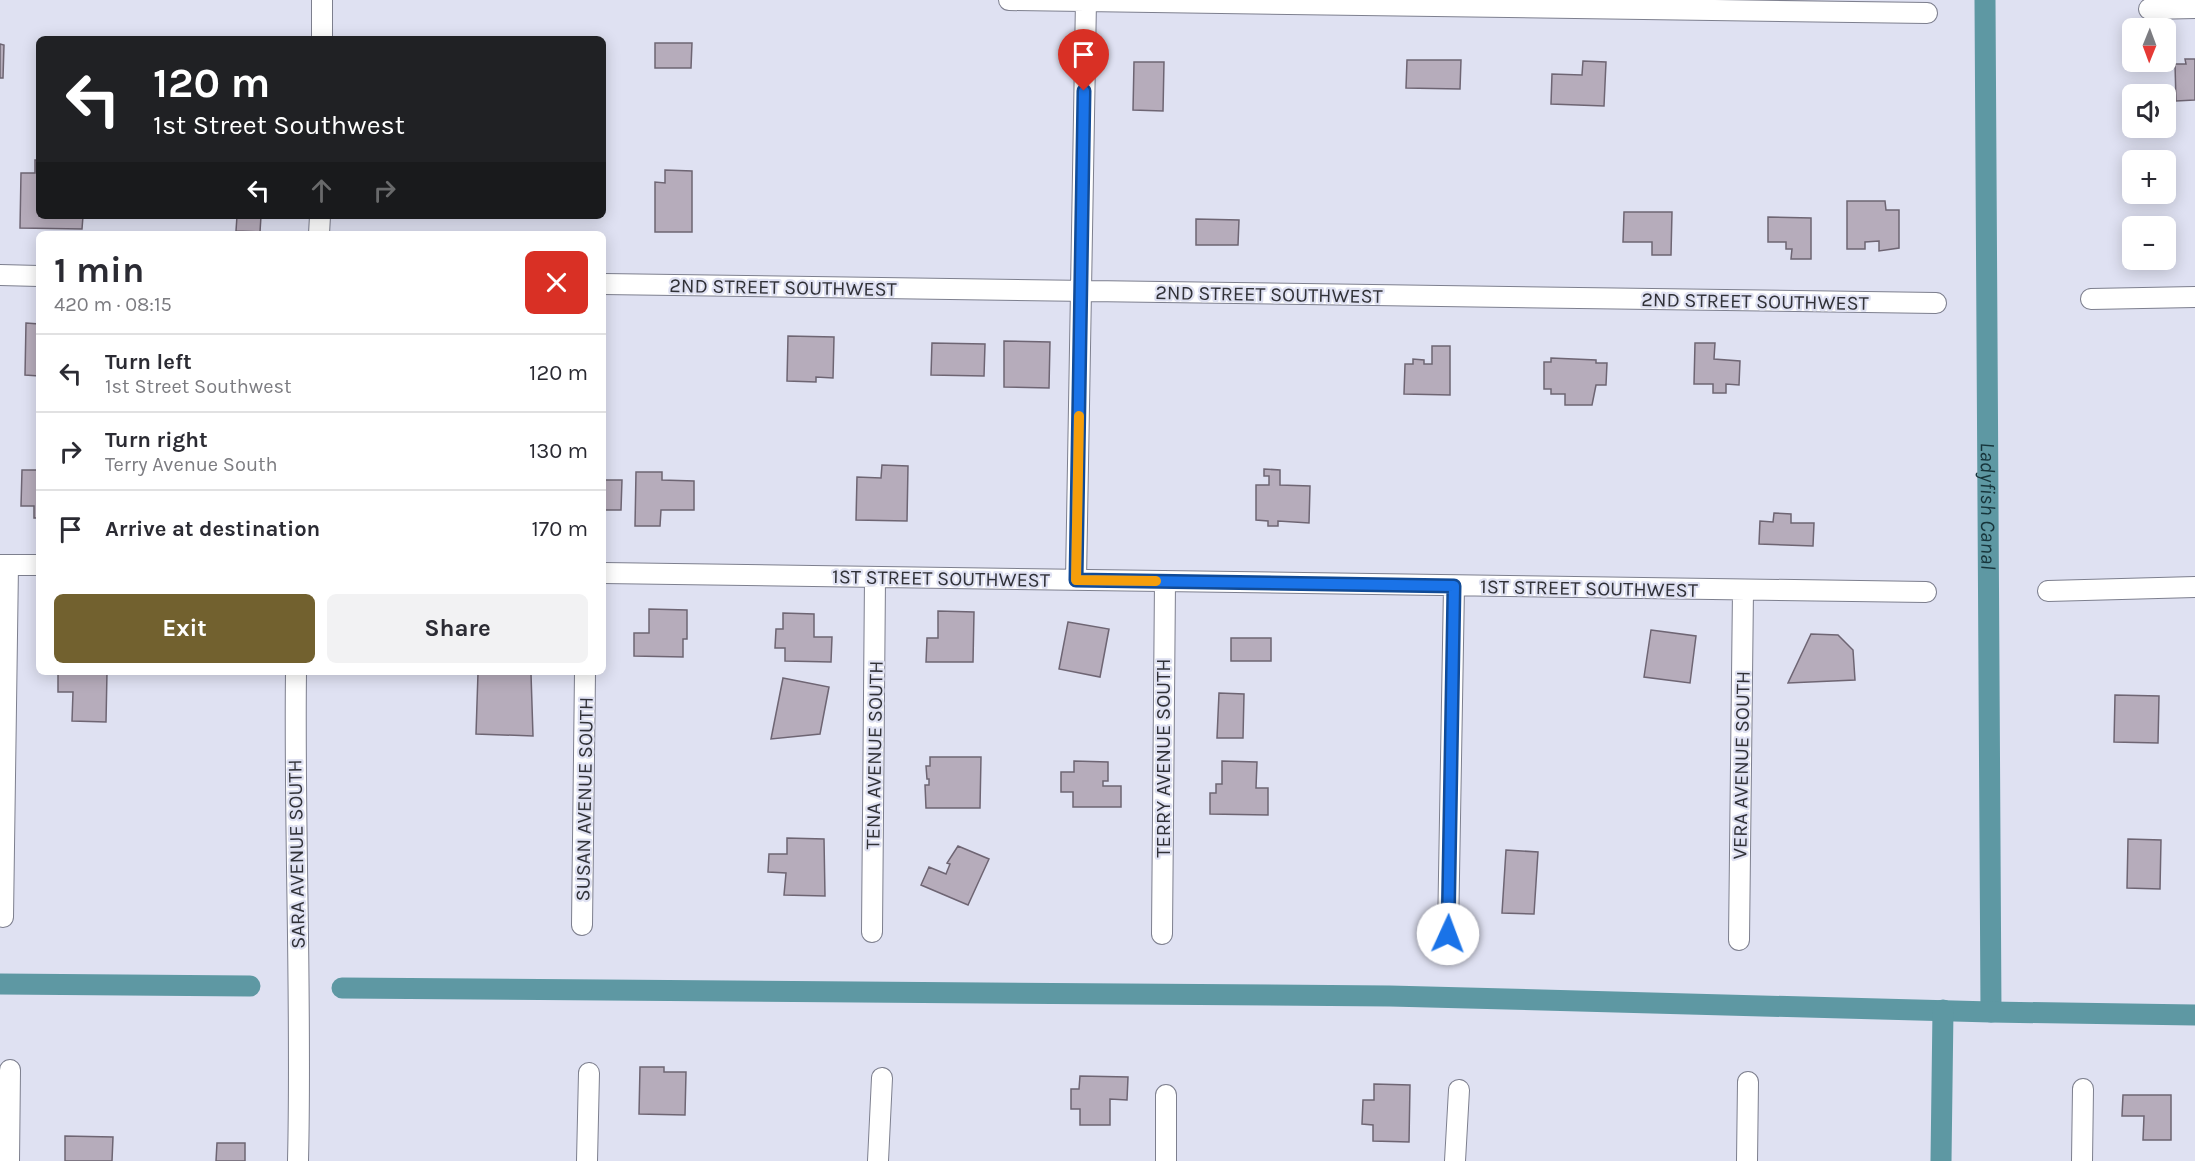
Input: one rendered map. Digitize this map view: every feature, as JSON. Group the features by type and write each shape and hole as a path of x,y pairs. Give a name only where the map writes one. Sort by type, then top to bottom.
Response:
{"street":[{"path":"322,0 322,36"},
{"path":"1009,0 1927,13"},
{"path":"1076,580 1086,1"},
{"path":"2149,9 2195,8"},
{"path":"0,275 36,276"},
{"name":"2ND STREET SOUTHWEST","path":"606,284 1936,303"},
{"path":"2091,299 2195,297"},
{"path":"3,917 4,565 36,565"},
{"name":"1ST STREET SOUTHWEST","path":"606,573 1926,592"},
{"name":"TENA AVENUE SOUTH","path":"872,932 875,578"},
{"name":"TERRY AVENUE SOUTH","path":"1162,934 1165,581"},
{"path":"1448,934 1454,586"},
{"path":"2048,591 2195,587"},
{"name":"VERA AVENUE SOUTH","path":"1739,940 1743,590"},
{"name":"SARA AVENUE SOUTH","path":"296,675 295,894 300,1035 298,1161"},
{"name":"SUSAN AVENUE SOUTH","path":"582,925 585,675"},
{"path":"9,1161 10,1070"},
{"path":"587,1161 589,1073"},
{"path":"878,1161 882,1078"},
{"path":"1747,1161 1748,1082"},
{"path":"2082,1161 2083,1089"},
{"path":"1455,1161 1459,1090"},
{"path":"1166,1095 1166,1161"}],"building":[{"path":"655,43 692,43 691,68 655,68"},
{"path":"0,44 4,45 3,78 0,78"},
{"path":"2185,59 2195,59 2195,100 2176,101 2176,64 2186,64"},
{"path":"1407,60 1461,60 1460,89 1406,88"},
{"path":"1583,61 1606,62 1604,106 1551,104 1552,74 1582,75"},
{"path":"1134,62 1164,62 1163,111 1133,110"},
{"path":"36,160 36,219 83,219 82,229 20,228 21,173 35,173"},
{"path":"665,170 692,171 692,232 655,232 655,182 665,183"},
{"path":"1847,201 1885,201 1886,210 1899,210 1899,248 1879,251 1879,241 1865,242 1865,249 1847,249"},
{"path":"1624,212 1672,212 1671,255 1652,255 1652,242 1623,242"},
{"path":"1768,217 1811,218 1811,259 1791,259 1792,249 1786,249 1786,242 1768,242"},
{"path":"237,219 261,219 260,231 236,231"},
{"path":"1196,219 1239,220 1238,245 1196,245"},
{"path":"26,323 36,324 36,376 25,375"},
{"path":"788,336 834,337 833,378 816,377 816,382 787,381"},
{"path":"1004,341 1050,342 1049,388 1004,387"},
{"path":"932,343 985,344 984,376 931,375"},
{"path":"1695,343 1715,343 1714,359 1740,361 1739,385 1726,384 1726,393 1713,393 1713,384 1694,384"},
{"path":"1432,346 1450,346 1450,395 1404,394 1405,364 1413,364 1413,359 1424,360 1424,364 1432,364"},
{"path":"1551,358 1596,360 1596,363 1607,363 1606,385 1596,385 1592,405 1565,405 1565,394 1551,394 1551,389 1544,389 1544,362 1551,362"},
{"path":"882,465 908,466 907,521 856,520 857,477 881,478"},
{"path":"1264,469 1280,470 1280,485 1310,486 1309,523 1278,521 1278,526 1268,526 1268,521 1256,520 1256,485 1269,485 1269,476 1264,476"},
{"path":"22,470 36,470 36,518 34,518 34,506 21,506"},
{"path":"636,472 662,472 662,480 694,481 694,510 661,510 660,526 635,526"},
{"path":"606,480 622,480 621,510 606,510"},
{"path":"1774,513 1791,514 1791,523 1814,523 1813,546 1759,544 1760,521 1773,522"},
{"path":"649,609 687,610 687,639 683,639 683,657 634,656 634,633 649,633"},
{"path":"938,611 974,612 973,662 926,662 927,638 938,638"},
{"path":"783,613 814,614 814,637 832,637 831,662 785,661 785,648 775,648 776,629 783,629"},
{"path":"1068,622 1109,629 1100,677 1059,669"},
{"path":"1651,630 1696,636 1690,683 1644,677"},
{"path":"1811,634 1838,635 1853,650 1855,680 1788,683"},
{"path":"1231,638 1271,638 1271,661 1231,661"},
{"path":"58,675 107,675 106,722 72,721 73,692 58,692"},
{"path":"478,675 531,675 533,736 476,734"},
{"path":"783,678 829,687 820,734 771,739"},
{"path":"1219,693 1244,694 1243,738 1217,738"},
{"path":"2115,695 2159,696 2158,743 2114,742"},
{"path":"930,757 981,757 980,808 926,808 925,785 929,785 929,779 927,779 926,766 930,766"},
{"path":"1074,761 1108,762 1108,781 1103,781 1103,786 1121,786 1121,807 1073,807 1073,792 1061,792 1061,772 1074,772"},
{"path":"1222,761 1257,762 1256,788 1268,788 1268,815 1210,814 1210,793 1216,793 1216,784 1222,784"},
{"path":"787,838 824,839 825,896 784,895 786,873 768,872 769,854 787,854"},
{"path":"2128,839 2161,840 2160,889 2127,888"},
{"path":"958,846 989,859 968,905 921,885 929,867 946,874 950,864 947,863"},
{"path":"1506,850 1538,852 1534,914 1502,913"},
{"path":"640,1067 664,1067 664,1072 686,1072 685,1115 639,1114"},
{"path":"1080,1076 1128,1077 1127,1100 1110,1099 1110,1125 1080,1125 1080,1109 1071,1109 1071,1089 1079,1089"},
{"path":"1374,1084 1410,1085 1409,1142 1373,1141 1373,1125 1362,1124 1363,1100 1374,1100"},
{"path":"2123,1095 2171,1095 2171,1140 2143,1140 2144,1116 2122,1116"},
{"path":"65,1136 113,1137 112,1161 65,1161"},
{"path":"217,1143 245,1143 245,1161 216,1161"}],"waterway":[{"name":"Ladyfish Canal","path":"1985,0 1991,1012"},
{"path":"0,984 250,986"},
{"path":"342,988 1390,996 1991,1012 2195,1015"},
{"name":"Ladyfish Canal","path":"1941,1161 1943,1010"}],"slow traffic":[{"path":"1079,416 1076,580 1156,581"}],"route":[{"path":"1084,91 1076,580 1454,586 1452,824 1448,934"}]}
